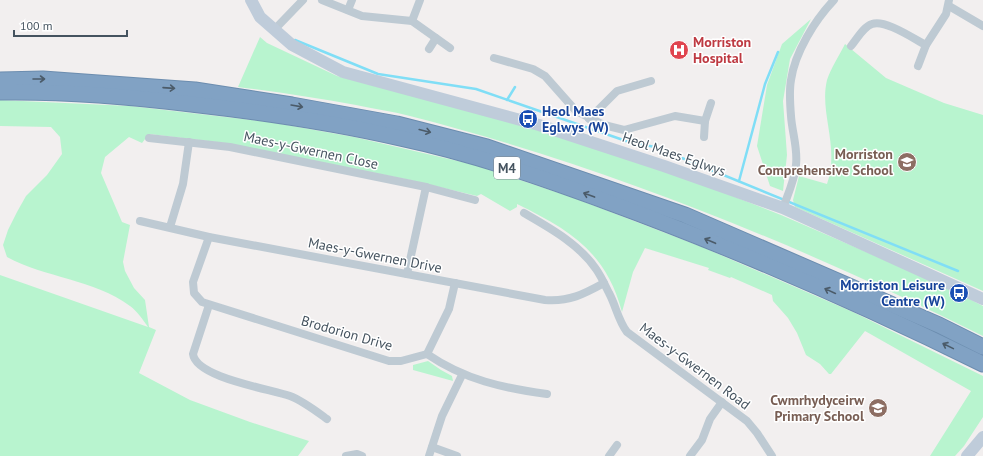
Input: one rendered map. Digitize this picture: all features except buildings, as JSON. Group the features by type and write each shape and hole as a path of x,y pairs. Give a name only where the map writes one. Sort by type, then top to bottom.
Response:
{"highway":[{"name":"M4","path":"0,80 43,79 195,90 292,105 398,124 487,147 685,215 932,322 983,347"},
{"name":"M4","path":"0,92 45,91 138,98 289,116 402,138 477,158 551,181 684,230 821,287 983,364"}],"street":[{"name":"Heol Maes Eglwys","path":"251,0 260,17 292,45 343,72 539,125 664,166 783,208 983,299"},
{"path":"274,30 303,0"},
{"path":"322,0 362,16 412,21 450,48"},
{"path":"348,10 352,0"},
{"path":"412,21 420,0"},
{"path":"783,208 796,165 796,150 791,118 791,79 796,61 805,41 819,19 834,0"},
{"path":"918,66 926,45 940,25 949,3 983,26"},
{"path":"851,46 862,32 872,24 883,23 926,45"},
{"path":"429,49 436,38"},
{"path":"494,58 533,69 545,76 576,111 589,119 624,130 675,116 705,121"},
{"path":"589,119 617,91 651,81"},
{"path":"704,137 705,121 711,103"},
{"name":"Maes-y-Gwernen Close","path":"149,138 230,147 426,187 475,200"},
{"path":"170,227 183,184 189,142"},
{"path":"407,274 426,187"},
{"name":"Maes-y-Gwernen Road","path":"524,213 547,226 578,248 597,269 612,298 620,322 627,332 747,422 757,433 772,456"},
{"name":"Maes-y-Gwernen Drive","path":"140,221 209,237 560,301 580,296 604,283"},
{"name":"Brodorion Drive","path":"209,237 193,287 196,297 202,302 389,360 401,361 427,354"},
{"path":"455,283 449,309 427,354 462,375 499,386 547,394"},
{"path":"209,305 193,354 197,363 204,368 239,384 290,396 328,419"},
{"path":"429,456 442,416 462,375"},
{"path":"690,456 702,440 710,419 722,402"},
{"path":"967,456 983,436"},
{"path":"609,456 617,445"},
{"path":"432,447 457,456"},
{"path":"347,455 362,456"}],"green space":[{"path":"811,19 790,59 783,101 787,155 783,191 770,186 757,146 767,85 782,44"},
{"path":"260,37 267,43 337,76 479,113 622,155 781,215 938,283 983,306 983,336 845,271 774,240 630,184 557,159 483,136 410,116 356,105 238,87"},
{"name":"Morriston Comprehensive School","path":"845,44 886,78 944,103 983,115 983,291 795,207 793,200 799,176 827,184 830,170 831,144 825,105 825,92 827,80"},
{"path":"0,100 130,106 270,122 354,137 475,165 574,198 702,247 853,312 983,376 983,417 964,446 955,456 930,456 971,391 865,331 831,374 829,374 820,364 806,355 797,333 788,318 773,301 772,295 731,277 730,278 708,270 709,268 645,248 633,272 622,312 615,291 596,258 583,245 554,223 517,204 517,207 510,211 481,194 477,196 410,180 225,143 149,134 142,143 129,137 105,157 101,173 122,222 130,225 123,262 125,271 134,288 145,300 149,327 156,330 139,373 190,400 250,422 309,441 298,456 0,456 0,275 148,327 133,308 116,297 85,284 37,270 7,257 3,245 8,230 17,212 26,196 47,175 62,154 60,137 51,127 0,126"},
{"path":"428,361 452,376 453,381 413,370 413,365"}],"waterway":[{"path":"295,40 378,74 476,89 629,142 655,147 958,271"},
{"path":"739,181 765,84 778,52"},
{"path":"507,100 515,87"}],"place":[{"name":"Morriston Hospital","path":"679,50"},
{"name":"Heol Maes Eglwys (W)","path":"528,119"},
{"name":"Morriston Comprehensive School","path":"907,162"},
{"name":"Morriston Leisure Centre (W)","path":"959,293"},
{"name":"Cwmrhydyceirw Primary School","path":"878,408"}]}
